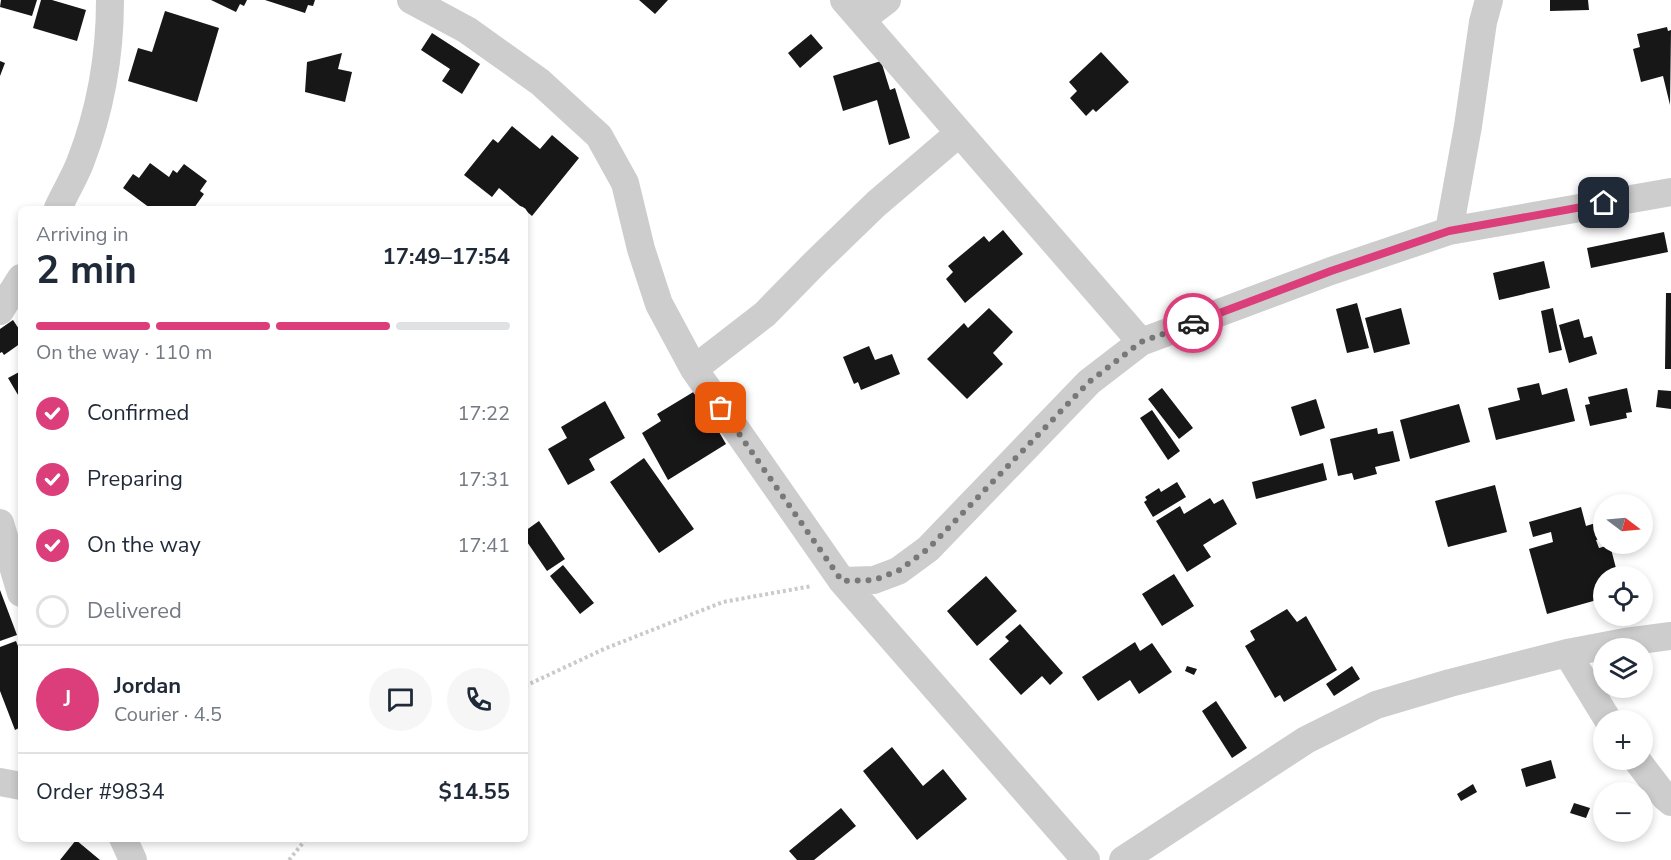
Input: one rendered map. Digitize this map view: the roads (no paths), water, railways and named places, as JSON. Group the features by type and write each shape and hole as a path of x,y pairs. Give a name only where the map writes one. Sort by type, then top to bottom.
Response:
{"street":[{"path":"59,206 80,164 106,75 110,38 110,0"},
{"path":"411,0 467,30 540,82 598,136 625,183 659,304 694,369 842,581 1086,860"},
{"path":"887,0 853,10 958,134 1141,342"},
{"path":"1449,231 1468,126 1483,22 1489,0"},
{"path":"694,369 765,314 876,204 958,134"},
{"path":"842,581 874,580 898,571 928,549 1089,382 1141,342 1331,271 1449,231 1671,192"},
{"path":"0,311 18,283"},
{"path":"0,523 18,583"},
{"path":"1123,860 1306,740 1376,705 1567,653 1671,636"},
{"path":"1567,653 1602,710"},
{"path":"1644,770 1671,802"},
{"path":"0,782 18,785"},
{"path":"125,842 133,860"}]}
